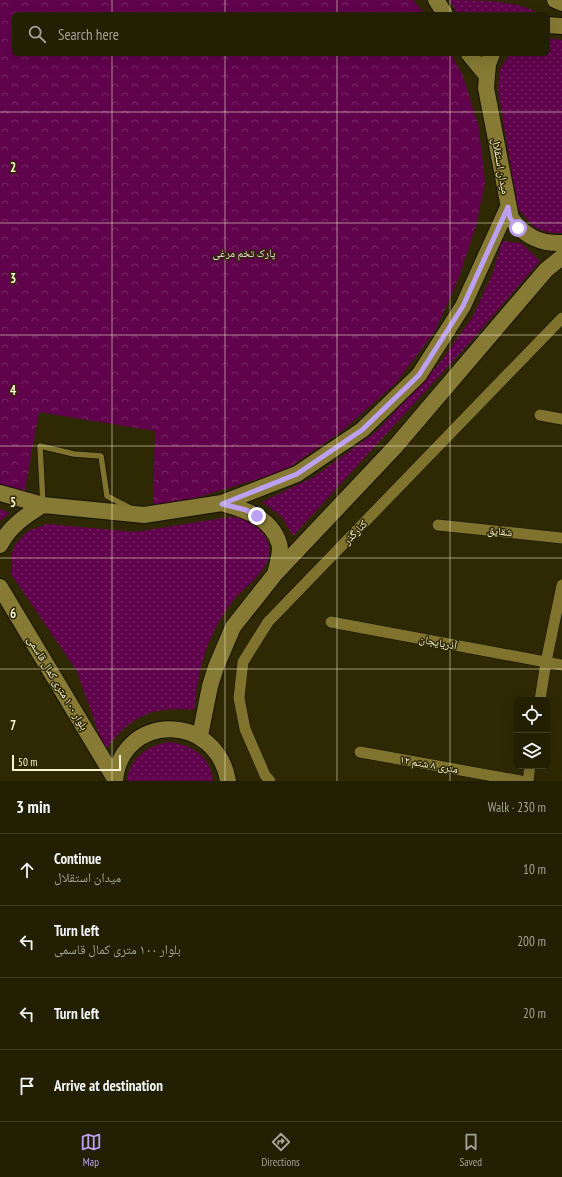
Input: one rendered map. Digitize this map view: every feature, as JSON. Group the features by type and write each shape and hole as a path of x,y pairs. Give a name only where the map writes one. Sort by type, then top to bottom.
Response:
{"main road":[{"path":"436,0 444,12"},
{"path":"554,0 562,3"},
{"path":"550,25 562,26"},
{"path":"471,56 487,76"},
{"name":"میدان استقلال","path":"491,56 488,64 486,88 510,218 527,235 537,240 549,243 562,242"},
{"path":"0,493 43,505 144,515 222,504 297,474 362,430 419,375 463,306 508,207"},
{"path":"200,736 210,686 233,627 275,574 395,447 546,270 562,257"},
{"path":"222,504 246,510 269,525 279,543 275,574"},
{"path":"0,545 9,530 23,518 43,505"},
{"name":"بلوار ۱۰۰ متری کمال قاسمی","path":"1,588 115,780"},
{"path":"115,780 118,765 124,753 134,743 146,735 159,730 173,729 187,731 200,736 211,745 220,756 226,770 228,781"}],"street":[{"name":"کنارگذر","path":"270,781 265,775 245,729 239,698 243,662 268,622 562,318"},
{"path":"540,415 562,419"},
{"name":"شقایق","path":"438,525 562,538"},
{"path":"540,697 562,584"},
{"name":"آذریایجان","path":"330,622 562,665"},
{"name":"۱۲ متری ۸ شتم","path":"360,752 521,781"},
{"path":"528,781 530,769"}],"lane":[{"path":"43,505 40,446 74,454 101,456 107,496 144,515"}],"green space":[{"name":"پارک تخم مرغی","path":"0,0 413,0 423,12 12,12 12,56 452,56 463,76 479,128 485,183 476,226 458,280 435,331 396,383 342,431 284,471 153,511 155,431 39,412 23,500 0,485"},
{"path":"449,0 509,3 536,12 457,12"},
{"path":"550,38 562,40 562,233 552,233 535,228 518,209 498,90 500,69 509,56 550,56"},
{"path":"502,241 521,243 540,261 464,349 293,536 282,517 262,502 314,477 377,431 439,364 473,316 493,273"},
{"path":"0,509 10,513 0,521"},
{"path":"230,517 248,521 259,528 268,542 268,560 258,576 236,597 215,629 209,642 198,680 194,710 166,710 143,716 132,722 123,730 105,751 77,671 11,574 11,555 15,545 28,531 47,524 135,532"},
{"path":"170,742 186,746 199,754 209,765 213,781 127,781 132,765 141,754 154,746"}],"route":[{"path":"257,516 246,510 222,504 297,474 362,430 419,375 463,306 508,207 510,218 518,228"}]}
